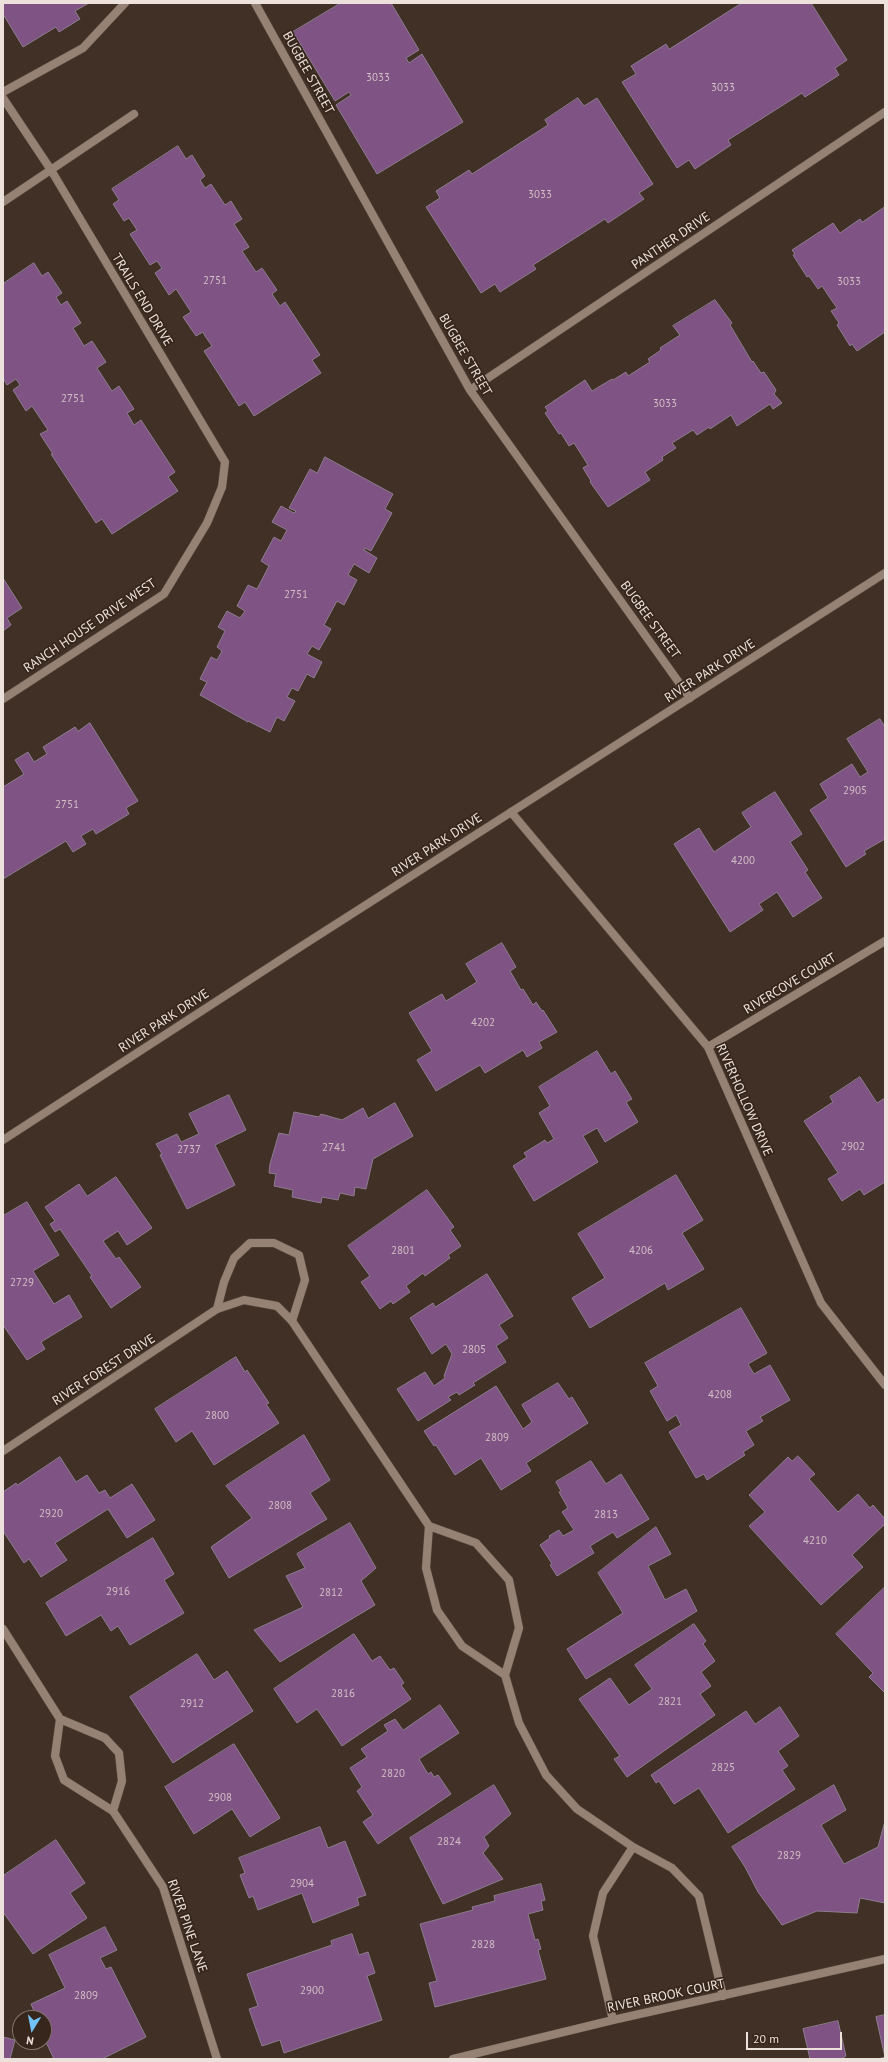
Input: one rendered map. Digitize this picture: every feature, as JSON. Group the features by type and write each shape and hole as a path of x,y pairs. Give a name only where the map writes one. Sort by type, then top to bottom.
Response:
{"street":[{"path":"3,92 83,48 125,3"},
{"name":"BUGBEE STREET","path":"255,3 470,390 690,698"},
{"name":"TRAILS END DRIVE","path":"3,98 51,170 225,462 222,487 207,523"},
{"name":"PANTHER DRIVE","path":"470,390 885,112"},
{"path":"3,202 134,114"},
{"name":"RANCH HOUSE DRIVE WEST","path":"3,699 164,594 207,523"},
{"name":"RIVER PARK DRIVE","path":"3,1140 511,812 885,573"},
{"name":"RIVERHOLLOW DRIVE","path":"511,812 708,1047 821,1303 885,1385"},
{"name":"RIVERCOVE COURT","path":"708,1047 885,941"},
{"path":"218,1309 224,1282 234,1258 250,1243 274,1244 300,1255 305,1280 292,1321"},
{"name":"RIVER FOREST DRIVE","path":"3,1451 218,1309 244,1300 277,1306 292,1321 429,1526"},
{"path":"505,1675 462,1646 437,1610 426,1568 429,1526 476,1543 509,1580 519,1628 505,1675 519,1723 546,1775 577,1809 633,1848 672,1868 699,1896 723,1996"},
{"path":"3,1630 60,1719 105,1738 119,1753 122,1781 113,1811"},
{"name":"RIVER PINE LANE","path":"60,1719 55,1756 64,1780 113,1811 163,1887 217,2059"},
{"path":"613,2020 593,1936 603,1893 633,1848"},
{"name":"RIVER BROOK COURT","path":"453,2059 613,2020 885,1959"}],"building":[{"path":"3,3 89,3 75,11 80,19 59,32 56,27 23,47 3,14"},
{"path":"341,3 391,3 419,50 406,58 409,63 422,54 463,122 377,174 336,105 351,95 349,92 335,101 293,32"},
{"path":"742,3 811,3 847,60 835,68 839,75 805,97 802,93 728,140 731,145 695,169 689,160 677,168 622,82 636,74 631,66 666,44 669,49"},
{"path":"578,98 584,106 597,98 653,184 639,193 644,199 608,223 605,219 533,265 536,269 500,292 495,284 481,293 426,207 440,198 436,191 469,170 472,174 548,125 545,120"},
{"path":"178,146 186,159 192,155 205,176 200,180 205,188 211,184 225,205 231,201 242,219 234,224 249,247 242,251 256,272 262,268 277,290 272,294 280,306 285,302 320,355 312,360 321,373 254,416 245,402 239,406 204,351 212,346 203,332 196,336 183,317 191,312 176,289 169,295 155,273 162,268 157,261 150,265 130,234 137,230 129,218 124,221 113,204 119,200 112,189"},
{"path":"885,207 885,332 857,351 852,344 850,346 837,325 839,323 831,311 837,308 822,286 818,289 809,276 807,277 793,255 795,254 792,250 833,223 840,233 860,219 862,222"},
{"path":"34,263 42,276 48,272 62,293 56,297 61,305 67,301 81,323 73,328 84,346 92,341 106,362 97,368 112,391 119,386 134,409 127,413 134,425 141,420 175,472 168,477 178,491 112,534 102,519 96,523 51,454 53,454 40,434 48,430 32,406 26,411 13,390 20,385 16,379 7,385 3,378 3,284"},
{"path":"715,300 732,323 730,325 752,362 753,361 761,373 764,372 776,390 774,394 782,403 773,409 770,404 737,426 731,415 710,429 709,427 697,435 693,430 672,443 676,448 662,457 663,460 645,472 650,480 608,507 590,482 591,481 583,468 588,465 574,443 569,446 561,433 559,434 545,413 548,411 545,407 585,380 592,391 626,372 628,376 650,362 648,359 661,350 660,348 680,335 673,326"},
{"path":"325,457 393,494 385,509 392,513 371,551 365,548 364,550 377,558 369,573 354,564 348,575 357,580 344,605 337,601 324,625 331,629 319,650 312,646 307,654 322,662 314,678 307,674 298,691 292,688 287,697 295,701 284,721 277,717 270,732 248,722 200,695 207,682 200,679 211,657 217,660 222,651 217,647 225,631 218,627 227,611 240,618 245,611 237,606 248,585 257,589 269,566 261,561 274,537 281,541 287,530 272,522 281,506 294,513 296,511 289,508 310,469 317,473"},
{"path":"3,578 22,608 7,618 11,625 3,631"},
{"path":"880,719 885,727 885,839 864,851 866,854 846,867 810,810 828,798 820,784 852,764 860,777 868,772 847,739"},
{"path":"90,723 138,801 126,808 129,814 96,834 93,829 81,836 86,844 73,852 66,841 3,879 3,787 24,774 15,760 28,752 34,762 47,754 43,747 75,727 78,731"},
{"path":"775,792 802,834 790,842 808,870 805,872 822,898 793,917 777,892 759,904 763,910 730,932 674,844 699,828 714,852 751,827 742,813"},
{"path":"502,943 516,967 510,971 521,990 523,989 533,1005 536,1002 542,1011 543,1010 557,1032 539,1042 542,1048 527,1057 523,1050 485,1073 480,1065 436,1091 417,1060 432,1051 409,1013 442,994 446,1001 477,982 466,964"},
{"path":"597,1051 611,1074 615,1071 632,1099 626,1102 638,1122 605,1142 597,1128 583,1136 598,1162 534,1201 513,1166 527,1157 524,1153 545,1140 547,1143 554,1139 539,1113 550,1106 539,1087"},
{"path":"860,1077 877,1103 885,1098 885,1182 864,1195 860,1189 842,1201 828,1179 838,1173 804,1121 833,1102 830,1097"},
{"path":"229,1095 246,1130 215,1145 235,1185 187,1209 156,1144 177,1134 181,1142 199,1134 189,1114"},
{"path":"395,1103 413,1136 373,1159 366,1189 355,1187 354,1196 340,1193 338,1200 322,1197 321,1203 292,1197 293,1190 274,1186 276,1174 269,1173 270,1164 279,1133 289,1135 294,1112 319,1117 321,1114 342,1120 363,1108 368,1118"},
{"path":"676,1175 703,1220 682,1233 704,1269 668,1290 665,1283 590,1328 572,1298 605,1278 578,1234"},
{"path":"116,1177 152,1228 127,1245 118,1231 103,1241 116,1259 119,1257 141,1287 111,1308 90,1277 92,1276 60,1229 55,1232 50,1224 55,1221 45,1207 79,1184 87,1196"},
{"path":"427,1190 454,1227 450,1230 461,1246 448,1255 450,1258 425,1276 423,1273 406,1286 410,1292 393,1304 391,1301 380,1309 361,1282 370,1276 348,1246"},
{"path":"27,1202 59,1255 33,1271 54,1304 69,1295 82,1317 41,1342 45,1349 27,1360 3,1325 3,1216"},
{"path":"487,1274 513,1316 499,1325 508,1338 496,1346 506,1362 473,1383 475,1385 459,1395 457,1392 448,1397 451,1400 418,1421 397,1389 425,1372 434,1386 445,1378 444,1376 452,1354 446,1344 432,1354 410,1318 433,1303 435,1307"},
{"path":"741,1308 767,1353 748,1364 754,1374 770,1365 790,1400 760,1417 763,1421 746,1431 754,1445 743,1452 745,1455 707,1480 704,1474 696,1478 669,1432 681,1425 676,1415 667,1421 650,1391 658,1386 645,1363"},
{"path":"236,1357 245,1372 247,1370 269,1403 266,1404 279,1423 214,1465 192,1431 176,1442 155,1409"},
{"path":"558,1383 569,1399 572,1397 588,1423 526,1463 531,1471 501,1490 481,1458 455,1475 436,1445 434,1446 424,1431 496,1386 523,1429 532,1422 522,1405"},
{"path":"304,1435 330,1480 310,1493 327,1519 229,1578 211,1547 252,1518 226,1486"},
{"path":"798,1456 815,1474 809,1479 838,1512 858,1494 870,1508 873,1505 885,1519 885,1524 852,1555 863,1567 821,1605 749,1526 765,1512 749,1495 788,1457 792,1461"},
{"path":"60,1457 76,1482 87,1475 99,1493 105,1490 110,1498 132,1484 155,1520 127,1538 108,1509 55,1543 67,1560 41,1577 29,1559 24,1563 3,1531 3,1492 16,1483 17,1485"},
{"path":"591,1461 606,1484 621,1474 649,1519 617,1538 613,1532 590,1546 594,1553 557,1576 550,1565 552,1564 540,1545 550,1538 549,1536 559,1530 563,1536 574,1530 562,1512 568,1508 559,1492 561,1491 556,1482"},
{"path":"350,1523 376,1568 361,1581 375,1605 280,1662 254,1630 303,1607 286,1576 305,1568 297,1554"},
{"path":"656,1527 671,1554 648,1566 665,1600 686,1589 697,1611 586,1679 567,1649 623,1613 598,1573"},
{"path":"153,1538 174,1574 164,1580 184,1613 130,1645 118,1626 111,1631 101,1615 66,1636 46,1603"},
{"path":"885,1587 885,1693 869,1677 873,1673 836,1634"},
{"path":"694,1624 706,1641 703,1644 715,1661 701,1672 711,1686 700,1694 715,1715 627,1777 614,1759 620,1756 579,1699 610,1678 629,1705 652,1689 635,1665"},
{"path":"354,1634 372,1661 380,1656 390,1670 394,1668 404,1683 401,1685 411,1699 342,1746 317,1709 297,1723 274,1689"},
{"path":"197,1654 214,1680 227,1671 253,1711 173,1763 130,1697"},
{"path":"440,1705 459,1733 419,1759 428,1774 431,1772 434,1777 438,1775 451,1794 378,1844 363,1822 373,1815 357,1791 362,1787 350,1768 367,1757 361,1749 388,1731 384,1725 395,1719 403,1730"},
{"path":"780,1707 799,1736 778,1751 788,1766 782,1770 795,1789 728,1833 699,1788 674,1804 659,1781 656,1783 651,1775 746,1711 755,1724"},
{"path":"234,1744 280,1818 250,1837 232,1809 194,1834 165,1787"},
{"path":"494,1785 511,1814 484,1837 489,1846 483,1853 503,1879 443,1904 410,1838"},
{"path":"834,1785 846,1810 821,1825 844,1864 878,1847 885,1821 885,1903 860,1898 857,1913 817,1911 782,1925 758,1892 745,1867 732,1847"},
{"path":"320,1827 328,1848 345,1841 366,1895 357,1898 359,1905 313,1923 302,1893 258,1910 253,1896 249,1898 240,1875 245,1873 239,1858"},
{"path":"56,1840 85,1883 70,1893 87,1918 33,1954 3,1912 3,1876"},
{"path":"541,1884 545,1900 541,1901 543,1910 528,1914 535,1940 538,1939 541,1949 538,1950 546,1979 435,2007 429,1983 437,1981 420,1924 473,1910 472,1907 495,1901 494,1896"},
{"path":"105,1927 117,1950 100,1958 106,1969 111,1967 146,2037 102,2059 54,2059 50,2050 52,2050 52,2010 34,2010 31,2004 65,1988 49,1955"},
{"path":"352,1934 359,1955 368,1952 375,1973 367,1976 382,2020 284,2053 280,2040 262,2046 249,2009 258,2006 247,1974 332,1945 331,1941"},
{"path":"885,2015 885,2057 876,2017"},
{"path":"838,2021 846,2056 841,2059 810,2059 803,2029"},
{"path":"3,2037 12,2039 12,2050 10,2059 3,2059"}]}
